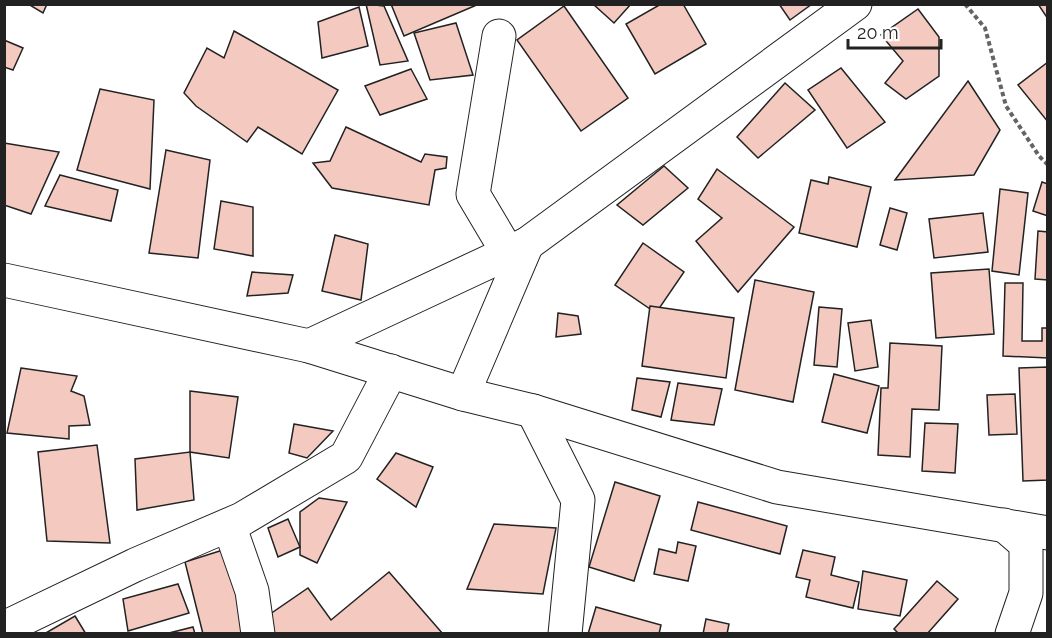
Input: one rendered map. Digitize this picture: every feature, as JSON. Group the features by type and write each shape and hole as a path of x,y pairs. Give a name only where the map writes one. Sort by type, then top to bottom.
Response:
{"street":[{"path":"309,346 518,248 855,4"},
{"path":"499,36 473,194 518,248"},
{"path":"463,394 518,248"},
{"path":"4,280 309,346 463,394 533,411 777,488 1047,533"},
{"path":"12,628 135,565 242,519 346,457 391,371"},
{"path":"533,411 578,500 565,633"},
{"path":"229,525 252,591 258,633"},
{"path":"1004,525 1026,544 1026,592 1012,633"}],"path":[{"path":"965,4 985,28 1006,106 1047,165"}],"building":[{"path":"28,4 47,4 43,13"},
{"path":"366,4 384,6 408,61 380,65"},
{"path":"391,4 479,4 404,36"},
{"path":"593,4 631,4 614,23"},
{"path":"661,4 683,4 706,44 655,74 626,24"},
{"path":"779,4 812,4 790,20"},
{"path":"1038,4 1048,4 1048,19"},
{"path":"564,6 628,98 581,131 517,40"},
{"path":"359,7 368,46 322,58 318,22"},
{"path":"918,9 939,37 939,76 906,99 885,83 903,61 881,35"},
{"path":"456,23 473,75 430,80 414,33"},
{"path":"234,31 338,90 302,154 258,127 247,142 196,106 184,93 207,48 224,58"},
{"path":"4,40 23,48 13,70 4,67"},
{"path":"1048,62 1048,122 1018,85"},
{"path":"841,68 885,122 847,148 808,90"},
{"path":"411,69 427,99 380,115 365,86"},
{"path":"968,81 1000,130 974,175 895,180"},
{"path":"785,83 815,110 758,158 737,137"},
{"path":"100,89 154,100 150,189 77,170"},
{"path":"346,127 421,162 425,154 447,157 446,168 435,170 429,205 332,188 313,163 330,161"},
{"path":"4,143 59,152 31,214 4,205"},
{"path":"166,150 210,160 198,258 149,253"},
{"path":"664,166 688,188 643,225 617,205"},
{"path":"717,169 794,227 738,292 696,241 722,218 698,199"},
{"path":"60,175 118,190 111,221 45,206"},
{"path":"829,177 871,187 857,247 799,233 811,180 828,184"},
{"path":"1042,182 1048,184 1048,216 1033,211"},
{"path":"1000,189 1028,193 1019,275 992,271"},
{"path":"221,201 253,207 253,256 214,249"},
{"path":"890,208 907,213 897,250 880,245"},
{"path":"983,213 988,252 934,258 929,219"},
{"path":"1038,231 1048,232 1048,280 1035,279"},
{"path":"335,235 368,244 361,300 322,291"},
{"path":"643,243 684,272 656,313 615,285"},
{"path":"989,269 994,334 936,338 931,273"},
{"path":"252,272 293,275 288,293 247,296"},
{"path":"755,280 814,292 793,402 735,390"},
{"path":"1005,283 1023,283 1022,341 1042,341 1042,328 1048,328 1048,358 1003,356"},
{"path":"650,306 734,318 726,378 642,366"},
{"path":"819,307 842,309 837,367 814,365"},
{"path":"558,313 578,316 581,334 556,337"},
{"path":"871,320 878,367 855,371 848,323"},
{"path":"890,343 942,346 939,410 912,409 910,457 878,455 881,388 888,388"},
{"path":"1048,367 1048,480 1023,481 1019,368"},
{"path":"21,368 77,376 71,391 84,396 90,425 69,426 69,439 7,433"},
{"path":"834,374 879,386 867,433 822,422"},
{"path":"637,378 670,382 661,417 632,410"},
{"path":"678,383 722,389 714,425 671,420"},
{"path":"190,391 238,397 229,458 190,452"},
{"path":"1015,394 1017,434 989,435 987,395"},
{"path":"925,423 958,424 955,473 922,471"},
{"path":"294,424 333,431 307,458 289,453"},
{"path":"97,445 110,543 47,541 38,452"},
{"path":"190,452 194,500 137,510 135,459"},
{"path":"396,453 433,467 416,507 377,479"},
{"path":"615,482 660,496 634,581 589,567"},
{"path":"319,498 347,502 317,563 300,555 300,512"},
{"path":"698,502 787,526 780,554 691,530"},
{"path":"288,519 300,547 278,557 268,528"},
{"path":"494,524 556,528 543,594 467,589"},
{"path":"678,542 696,546 688,581 654,574 659,549 676,553"},
{"path":"226,549 251,634 203,634 185,562"},
{"path":"803,550 835,557 831,575 859,582 853,608 806,597 810,580 796,577"},
{"path":"863,571 907,580 900,616 858,609"},
{"path":"389,572 443,634 266,634 260,621 308,588 331,620"},
{"path":"937,581 958,599 927,634 899,634 894,629"},
{"path":"178,584 189,613 128,631 123,599"},
{"path":"596,607 661,625 659,634 588,634"},
{"path":"75,616 86,634 44,634"},
{"path":"706,619 729,624 727,634 703,634"},
{"path":"193,627 195,634 165,634"}]}
